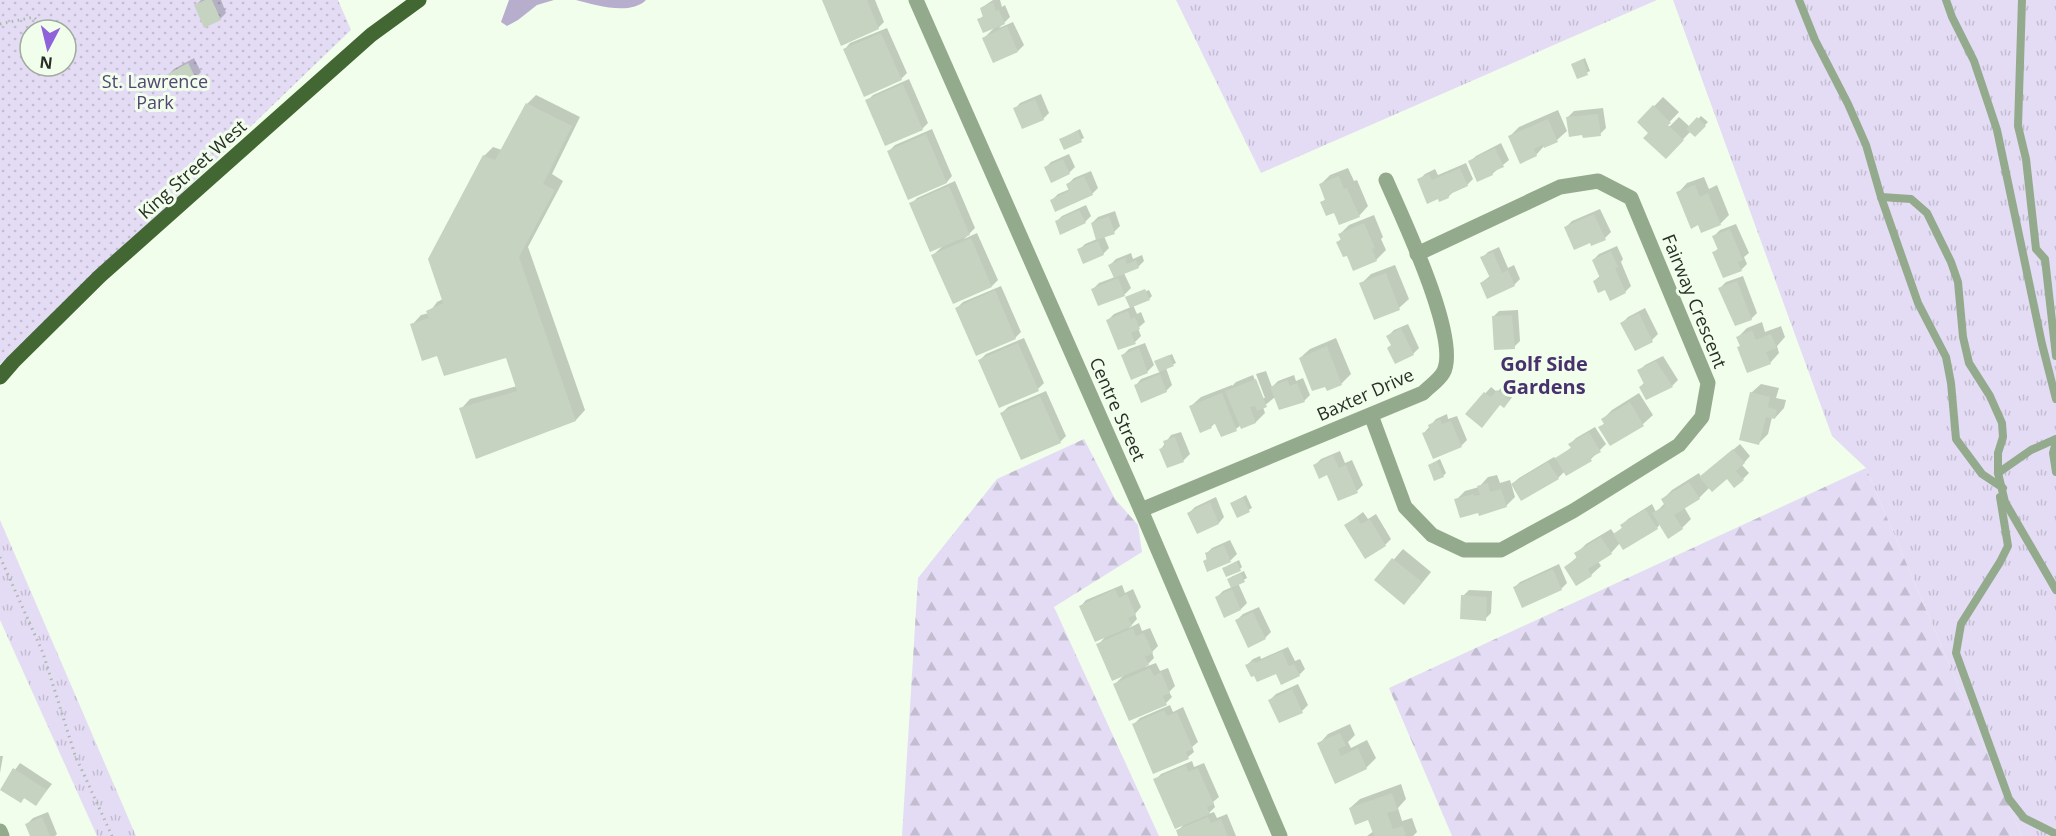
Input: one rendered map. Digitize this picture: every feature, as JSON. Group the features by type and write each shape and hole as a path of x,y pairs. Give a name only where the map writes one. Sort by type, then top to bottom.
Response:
{"main road":[{"name":"King Street West","path":"0,377 109,268 371,35 419,0"}],"street":[{"name":"Centre Street","path":"916,0 1142,510 1280,836"},
{"name":"Baxter Drive","path":"1142,510 1423,393 1444,372 1447,343 1439,310 1386,180"},
{"name":"Fairway Crescent","path":"1371,415 1405,507 1432,535 1464,550 1501,550 1573,511 1679,445 1702,417 1708,383 1631,198 1598,182 1560,187 1417,254"},
{"path":"0,831 2,836"}],"lane":[{"path":"1799,0 1815,40 1840,86 1866,145 1881,197 1918,303 1946,357 1952,383 1956,439 1982,474 2002,488"},
{"path":"1946,0 1974,61 1997,130 2042,344 2056,399"},
{"path":"2022,0 2018,126 2026,159 2036,249 2045,259 2056,356"},
{"path":"1881,197 1911,199 1926,213 1951,262 1958,282 1963,337 1969,363 1990,396 2002,423 2003,437 1998,453 1998,473 2005,502 2056,590"},
{"path":"1998,473 2031,450 2056,440"},
{"path":"2056,440 2053,453 2056,472"},
{"path":"2002,488 2000,496 2008,546 2001,562 1961,624 1956,653 2009,799 2024,818 2056,834"}],"path":[{"path":"0,24 18,20"},
{"path":"0,557 43,652 75,755 112,836"}],"green space":[{"name":"St. Lawrence Park","path":"0,0 338,0 351,30 0,364"},
{"path":"1176,0 1657,0 1261,173"},
{"path":"1673,0 2056,0 2056,836 2022,836 1866,468 1832,436"},
{"path":"1084,439 1115,499 1138,525 1142,552 1054,607 1159,836 902,836 918,578 997,479"},
{"path":"1866,468 2022,836 1452,836 1389,688"},
{"path":"0,520 136,836 97,836 0,620"}],"shaded area":[{"path":"509,0 554,0 537,5 507,26 501,22"},
{"path":"576,0 646,0 631,7 612,8"}],"building":[{"path":"205,0 212,0 221,20 204,28 194,5"},
{"path":"822,0 867,0 879,29 841,46"},
{"path":"993,2 1005,24 983,33 977,19 983,17 980,8"},
{"path":"1007,26 1018,52 993,63 982,38"},
{"path":"881,33 902,80 864,97 843,49"},
{"path":"1583,59 1588,75 1577,79 1571,64"},
{"path":"188,63 196,79 174,90 166,75"},
{"path":"903,84 923,130 885,146 865,100"},
{"path":"1035,99 1044,120 1022,129 1013,108"},
{"path":"526,103 572,126 543,184 555,190 519,257 576,421 476,459 459,408 517,391 506,358 444,376 437,356 422,361 410,324 429,318 426,311 443,303 428,259 483,155 495,160"},
{"path":"1653,105 1671,123 1668,125 1684,140 1666,159 1643,138 1648,133 1637,122"},
{"path":"1598,114 1601,136 1569,137 1566,117"},
{"path":"1697,117 1706,126 1695,137 1686,129"},
{"path":"1548,119 1558,142 1544,148 1543,145 1534,149 1537,156 1520,164 1508,136"},
{"path":"1078,131 1082,142 1064,150 1059,139"},
{"path":"926,134 947,183 908,200 887,151"},
{"path":"1495,148 1504,167 1477,182 1468,161"},
{"path":"1063,159 1070,174 1051,183 1044,167"},
{"path":"1460,168 1468,186 1448,195 1449,198 1439,202 1438,199 1427,204 1417,179 1429,174 1432,180"},
{"path":"1084,176 1093,195 1055,212 1050,200 1069,191 1066,184"},
{"path":"1339,176 1360,217 1339,225 1334,213 1326,216 1320,202 1325,200 1319,184"},
{"path":"1695,185 1700,197 1708,193 1721,225 1701,233 1698,225 1691,229 1676,192"},
{"path":"949,186 970,235 930,252 909,203"},
{"path":"1079,210 1086,223 1060,235 1055,221"},
{"path":"1594,214 1606,240 1591,246 1590,243 1574,250 1564,227"},
{"path":"1109,216 1115,234 1096,240 1091,223"},
{"path":"1364,223 1375,248 1372,249 1377,261 1353,271 1347,256 1343,257 1336,242 1341,240 1338,234"},
{"path":"1730,229 1743,260 1738,262 1742,271 1723,278 1712,252 1718,250 1712,236"},
{"path":"971,238 992,287 953,304 931,255"},
{"path":"1098,241 1104,255 1083,264 1077,249"},
{"path":"1611,251 1618,267 1615,268 1626,293 1610,301 1605,290 1598,293 1593,281 1600,278 1592,260"},
{"path":"1493,252 1502,273 1508,270 1515,286 1487,299 1480,283 1490,278 1480,257"},
{"path":"1125,258 1127,264 1136,260 1139,268 1114,278 1108,265"},
{"path":"1386,273 1400,310 1374,320 1359,283"},
{"path":"1118,278 1125,296 1098,306 1091,289"},
{"path":"1737,281 1752,320 1735,326 1718,288"},
{"path":"1145,289 1150,300 1130,308 1125,297"},
{"path":"995,290 1016,339 976,356 955,308"},
{"path":"1128,311 1131,319 1135,317 1140,329 1131,333 1136,344 1118,350 1106,320"},
{"path":"1639,313 1653,342 1635,351 1620,323"},
{"path":"1512,315 1515,349 1494,350 1492,316"},
{"path":"1401,328 1414,355 1395,364 1387,348 1391,345 1386,336"},
{"path":"1752,330 1756,340 1771,334 1777,348 1766,352 1771,364 1747,373 1737,347 1740,346 1736,337"},
{"path":"1018,343 1039,391 999,408 978,360"},
{"path":"1327,346 1342,385 1327,391 1325,387 1312,391 1299,358"},
{"path":"1139,348 1148,373 1131,380 1121,355"},
{"path":"1169,355 1174,366 1159,372 1154,361"},
{"path":"1656,361 1673,387 1646,400 1639,387 1644,384 1637,370"},
{"path":"1160,374 1167,392 1141,403 1134,385"},
{"path":"1256,379 1267,407 1257,411 1255,406 1250,407 1256,423 1241,429 1225,391"},
{"path":"1287,380 1290,386 1297,383 1305,402 1279,410 1270,387"},
{"path":"1497,390 1510,400 1504,408 1500,405 1482,428 1465,414 1484,392 1491,397"},
{"path":"1750,392 1770,397 1768,407 1777,410 1775,419 1766,417 1759,445 1739,440"},
{"path":"1222,393 1237,431 1221,437 1215,424 1210,425 1212,428 1200,433 1189,406"},
{"path":"1040,396 1061,443 1021,460 1000,413"},
{"path":"1630,402 1644,426 1610,446 1598,427 1604,424 1601,419"},
{"path":"1440,419 1442,424 1451,421 1462,447 1433,459 1422,433 1430,430 1428,425"},
{"path":"1589,432 1601,452 1590,458 1592,461 1566,476 1555,458 1571,448 1568,444"},
{"path":"1175,437 1184,462 1167,468 1159,449 1165,447 1163,441"},
{"path":"1733,449 1745,463 1736,471 1744,480 1734,488 1727,479 1712,492 1699,477"},
{"path":"1333,455 1339,468 1346,465 1358,493 1338,501 1327,475 1319,479 1313,465"},
{"path":"1437,461 1444,477 1434,481 1428,465"},
{"path":"1548,462 1559,479 1521,501 1511,484"},
{"path":"1689,482 1700,499 1674,515 1683,529 1668,539 1652,513 1665,506 1661,499"},
{"path":"1488,483 1490,492 1501,489 1507,507 1479,516 1478,513 1460,518 1454,499 1474,494 1474,496 1480,495 1477,486"},
{"path":"1243,497 1250,512 1237,518 1230,503"},
{"path":"1210,502 1219,524 1197,534 1187,513"},
{"path":"1645,509 1658,529 1623,550 1613,534 1622,528 1620,525"},
{"path":"1357,517 1361,524 1370,519 1386,546 1365,559 1344,525"},
{"path":"1601,537 1612,554 1588,569 1592,576 1576,586 1564,567 1577,558 1574,553"},
{"path":"1224,545 1231,562 1207,572 1203,561 1207,559 1205,553"},
{"path":"1392,558 1422,582 1404,605 1374,580"},
{"path":"1237,562 1241,571 1226,577 1222,568"},
{"path":"1553,569 1562,590 1522,608 1513,587"},
{"path":"1241,573 1245,582 1231,588 1227,579"},
{"path":"1115,589 1119,598 1127,594 1136,615 1128,618 1132,626 1095,642 1079,606"},
{"path":"1232,589 1241,610 1224,618 1215,597"},
{"path":"1461,595 1487,597 1486,621 1460,619"},
{"path":"1253,612 1266,639 1248,648 1235,620"},
{"path":"1133,628 1136,636 1144,633 1153,653 1145,657 1149,665 1112,681 1096,644"},
{"path":"1282,651 1289,666 1294,664 1300,676 1281,685 1276,674 1257,682 1254,676 1251,677 1245,665"},
{"path":"1150,668 1154,676 1161,672 1170,693 1163,696 1167,705 1129,721 1113,684"},
{"path":"1292,689 1303,713 1279,723 1268,700"},
{"path":"1164,710 1167,716 1177,712 1193,749 1186,752 1189,759 1153,774 1132,724"},
{"path":"1340,733 1346,746 1338,749 1341,756 1358,748 1367,769 1335,784 1317,743"},
{"path":"1186,765 1188,772 1198,768 1214,804 1207,807 1210,814 1175,829 1153,779"},
{"path":"13,768 47,790 36,806 24,798 21,803 0,790"},
{"path":"1392,793 1398,810 1387,813 1393,829 1403,826 1406,836 1374,836 1368,820 1355,825 1349,808"},
{"path":"42,817 50,836 30,836 25,824"},
{"path":"1208,817 1211,823 1221,819 1228,836 1178,836 1176,830"}],"district":[{"name":"Golf Side Gardens","path":"1544,374"}]}
